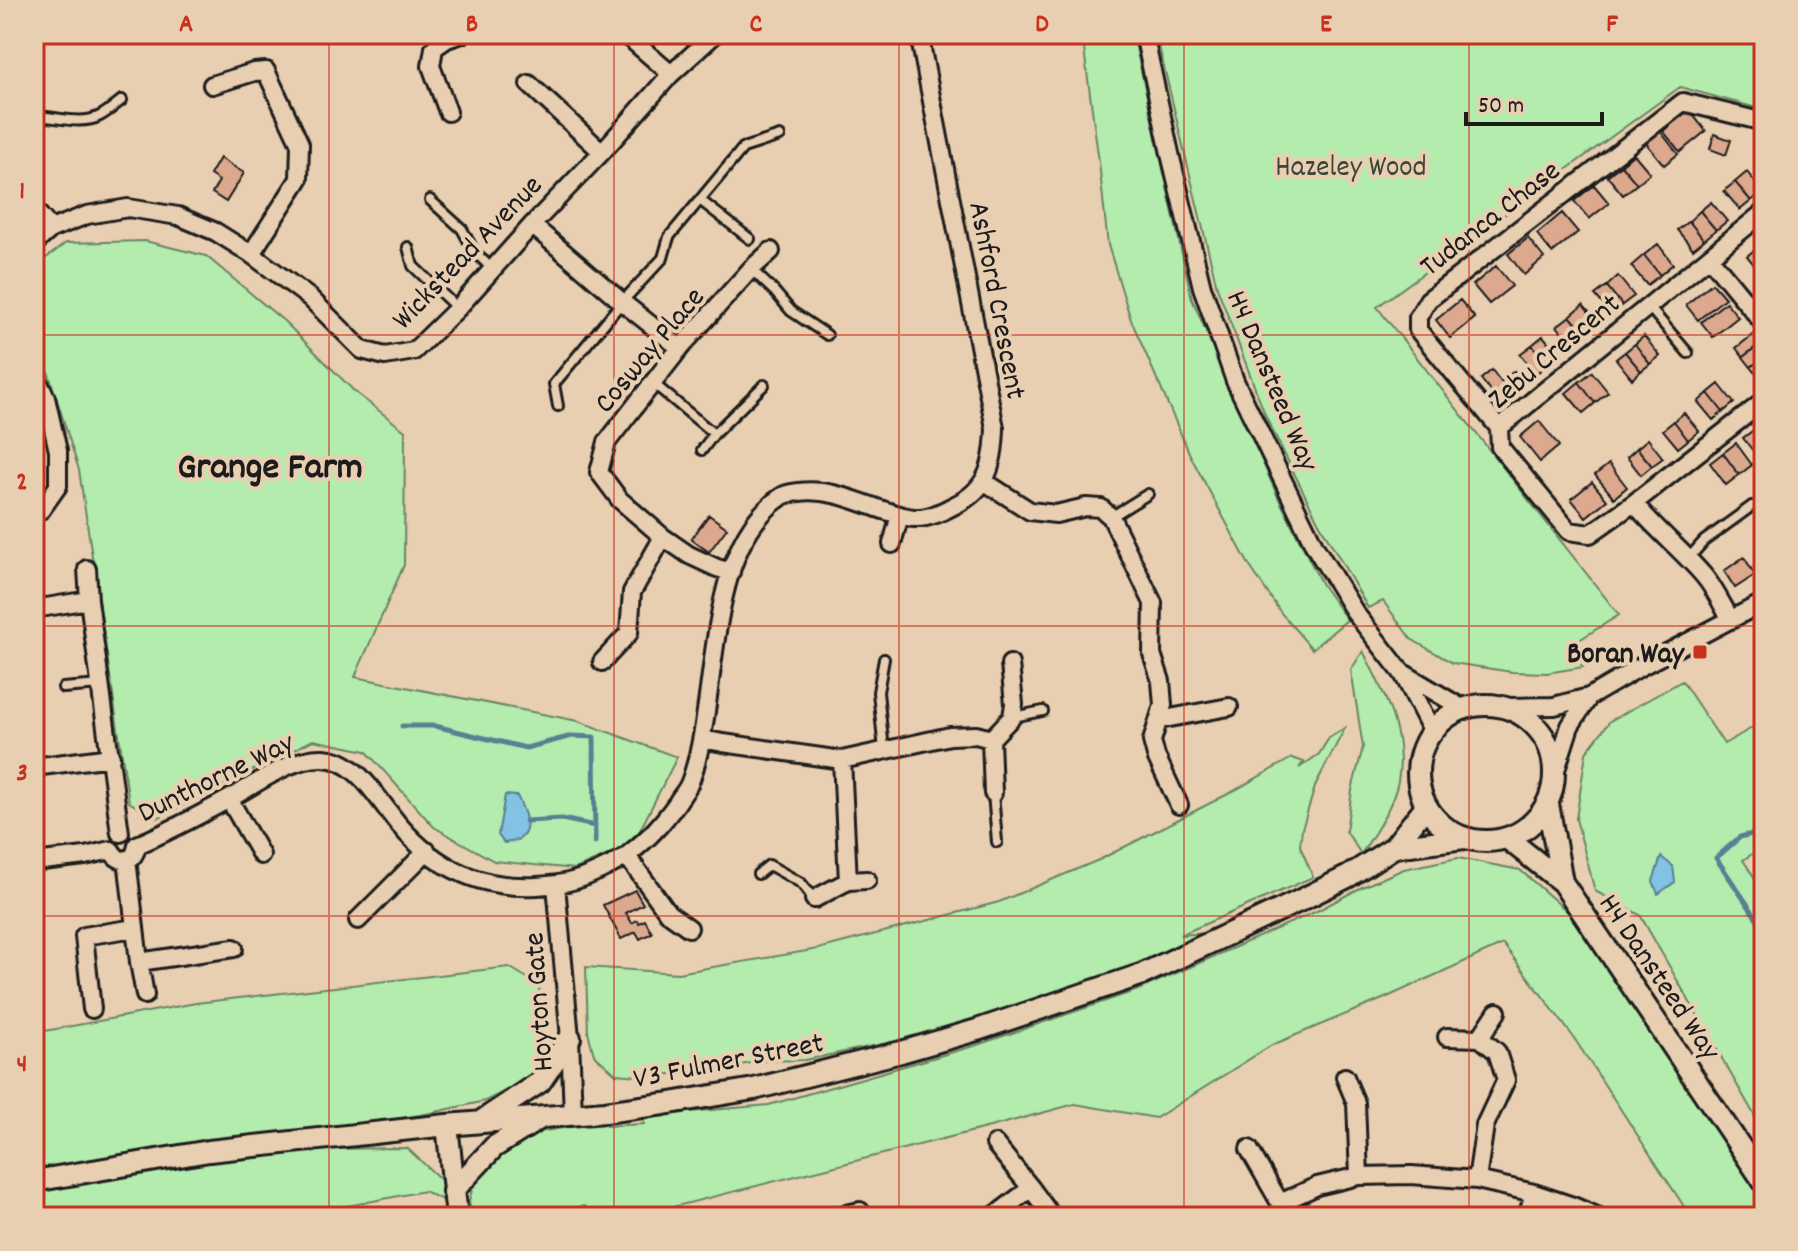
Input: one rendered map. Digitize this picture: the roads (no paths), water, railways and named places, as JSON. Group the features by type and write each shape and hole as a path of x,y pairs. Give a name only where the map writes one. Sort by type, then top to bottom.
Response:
{"street":[{"path":"448,112 431,66 434,48 462,34"},
{"path":"625,34 671,74"},
{"name":"Wickstead Avenue","path":"51,229 87,215 128,208 178,216 216,232 251,254 310,298 362,350 385,356 414,351 458,308 671,74 715,34"},
{"name":"Ashford Crescent","path":"919,34 995,428 994,457 985,482"},
{"name":"H4 Dansteed Way","path":"1144,34 1202,287 1235,381 1315,547 1356,614 1403,674 1432,731"},
{"path":"212,85 266,71 300,144 299,179 251,254"},
{"path":"529,84 602,152"},
{"name":"Tudanca Chase","path":"1499,428 1418,330 1418,317 1428,300 1683,102 1764,122"},
{"path":"34,209 51,229 34,244"},
{"name":"Zebu Crescent","path":"1764,212 1499,428 1500,447 1569,531 1590,534 1764,401"},
{"path":"532,225 680,348"},
{"name":"Cosway Place","path":"731,572 689,555 663,537 620,500 599,472 607,442 680,348 771,251"},
{"path":"1709,257 1764,324"},
{"path":"34,372 46,398 58,451 58,486 41,510 34,513"},
{"path":"556,885 582,879 627,856 660,827 689,785 702,739 721,612 731,572 740,545 761,513 784,494 808,491 834,493 916,518 938,514 963,502 985,482 1030,511 1056,514 1086,507 1101,508 1111,517 1153,603 1152,654 1161,681 1163,705 1152,741 1179,805"},
{"path":"1634,503 1707,580 1731,620"},
{"path":"892,544 900,515"},
{"path":"602,662 629,633 632,592 663,537"},
{"path":"87,569 120,833"},
{"path":"34,609 89,600"},
{"path":"1589,697 1570,726 1548,804 1538,819 1524,831 1508,839 1486,842 1464,838 1436,820 1426,806 1417,776 1421,752 1432,731 1446,718 1462,708 1485,704 1554,706 1589,697 1764,602"},
{"path":"993,793 991,739 1012,717 1014,704 1010,664"},
{"name":"H4 Dansteed Way","path":"1403,674 1462,708"},
{"path":"1159,720 1229,707"},
{"path":"1507,707 1523,715 1547,740 1555,773"},
{"path":"702,739 842,760 950,736 976,735 991,739"},
{"path":"34,767 111,757"},
{"name":"Dunthorne Way","path":"137,845 301,759 325,758 342,762 358,775 402,829 446,866 476,880 515,887 556,885"},
{"path":"842,760 848,881"},
{"path":"229,799 261,855"},
{"name":"H4 Dansteed Way","path":"1548,804 1562,882"},
{"name":"V3 Fulmer Street","path":"34,1181 209,1151 664,1104 754,1089 901,1052 1143,974 1299,901 1349,876 1394,847 1426,806"},
{"name":"Dunthorne Way","path":"120,833 134,837 137,845 134,856 117,858 111,850 112,839 120,833"},
{"name":"V3 Fulmer Street","path":"1394,847 1464,838"},
{"name":"H4 Dansteed Way","path":"1508,839 1562,882 1764,1182"},
{"name":"Dunthorne Way","path":"34,862 111,850"},
{"path":"358,920 427,851"},
{"path":"627,856 668,913 689,928"},
{"path":"127,859 145,995"},
{"path":"814,899 848,881 867,880"},
{"name":"Hoyton Gate","path":"556,885 570,1038 573,1115"},
{"path":"65,937 135,928"},
{"path":"84,936 92,1009"},
{"path":"139,962 234,948"},
{"path":"1480,1038 1497,1012"},
{"path":"1447,1037 1480,1038 1497,1052 1506,1080 1485,1125 1477,1180"},
{"path":"480,1122 540,1082 570,1038"},
{"path":"1345,1077 1356,1103 1359,1176"},
{"path":"453,1191 494,1147 542,1117"},
{"path":"447,1125 457,1217"},
{"path":"995,1144 1052,1217"},
{"path":"1249,1149 1280,1203 1317,1186 1359,1176 1411,1175 1477,1180 1534,1193 1599,1217"},
{"path":"993,1217 1031,1188"},
{"path":"1527,1217 1534,1193"},
{"path":"833,1217 860,1211"}],"lane":[{"path":"34,116 81,121 102,116 122,100"},
{"path":"558,406 554,384 663,258 669,237 743,148 780,136"},
{"path":"430,200 462,229 474,251 493,269"},
{"path":"700,200 750,239"},
{"path":"408,247 413,266 458,308"},
{"path":"751,269 791,311 827,335"},
{"path":"1649,306 1688,353"},
{"path":"653,383 714,434"},
{"path":"702,450 764,385"},
{"path":"1111,517 1148,494"},
{"path":"1688,559 1704,541 1752,506"},
{"path":"884,659 878,692 884,751"},
{"path":"63,688 101,684"},
{"path":"1012,717 1043,711"},
{"path":"993,793 997,842"},
{"path":"758,874 769,865 801,883 814,899"}],"water":[{"path":"505,795 517,796 526,826 522,836 504,843 498,835"},
{"path":"1661,857 1673,866 1675,882 1658,894 1653,881"}],"waterway":[{"path":"402,726 435,726 526,748 572,736 594,737 595,842"},
{"path":"526,821 562,819 595,826"},
{"path":"1764,827 1756,833 1740,837 1716,858 1764,929"}],"place":[{"name":"Boran Way","path":"1700,652"}],"district":[{"name":"Grange Farm","path":"270,464"}],"park label":[{"name":"Hazeley Wood","path":"1351,165"}]}
